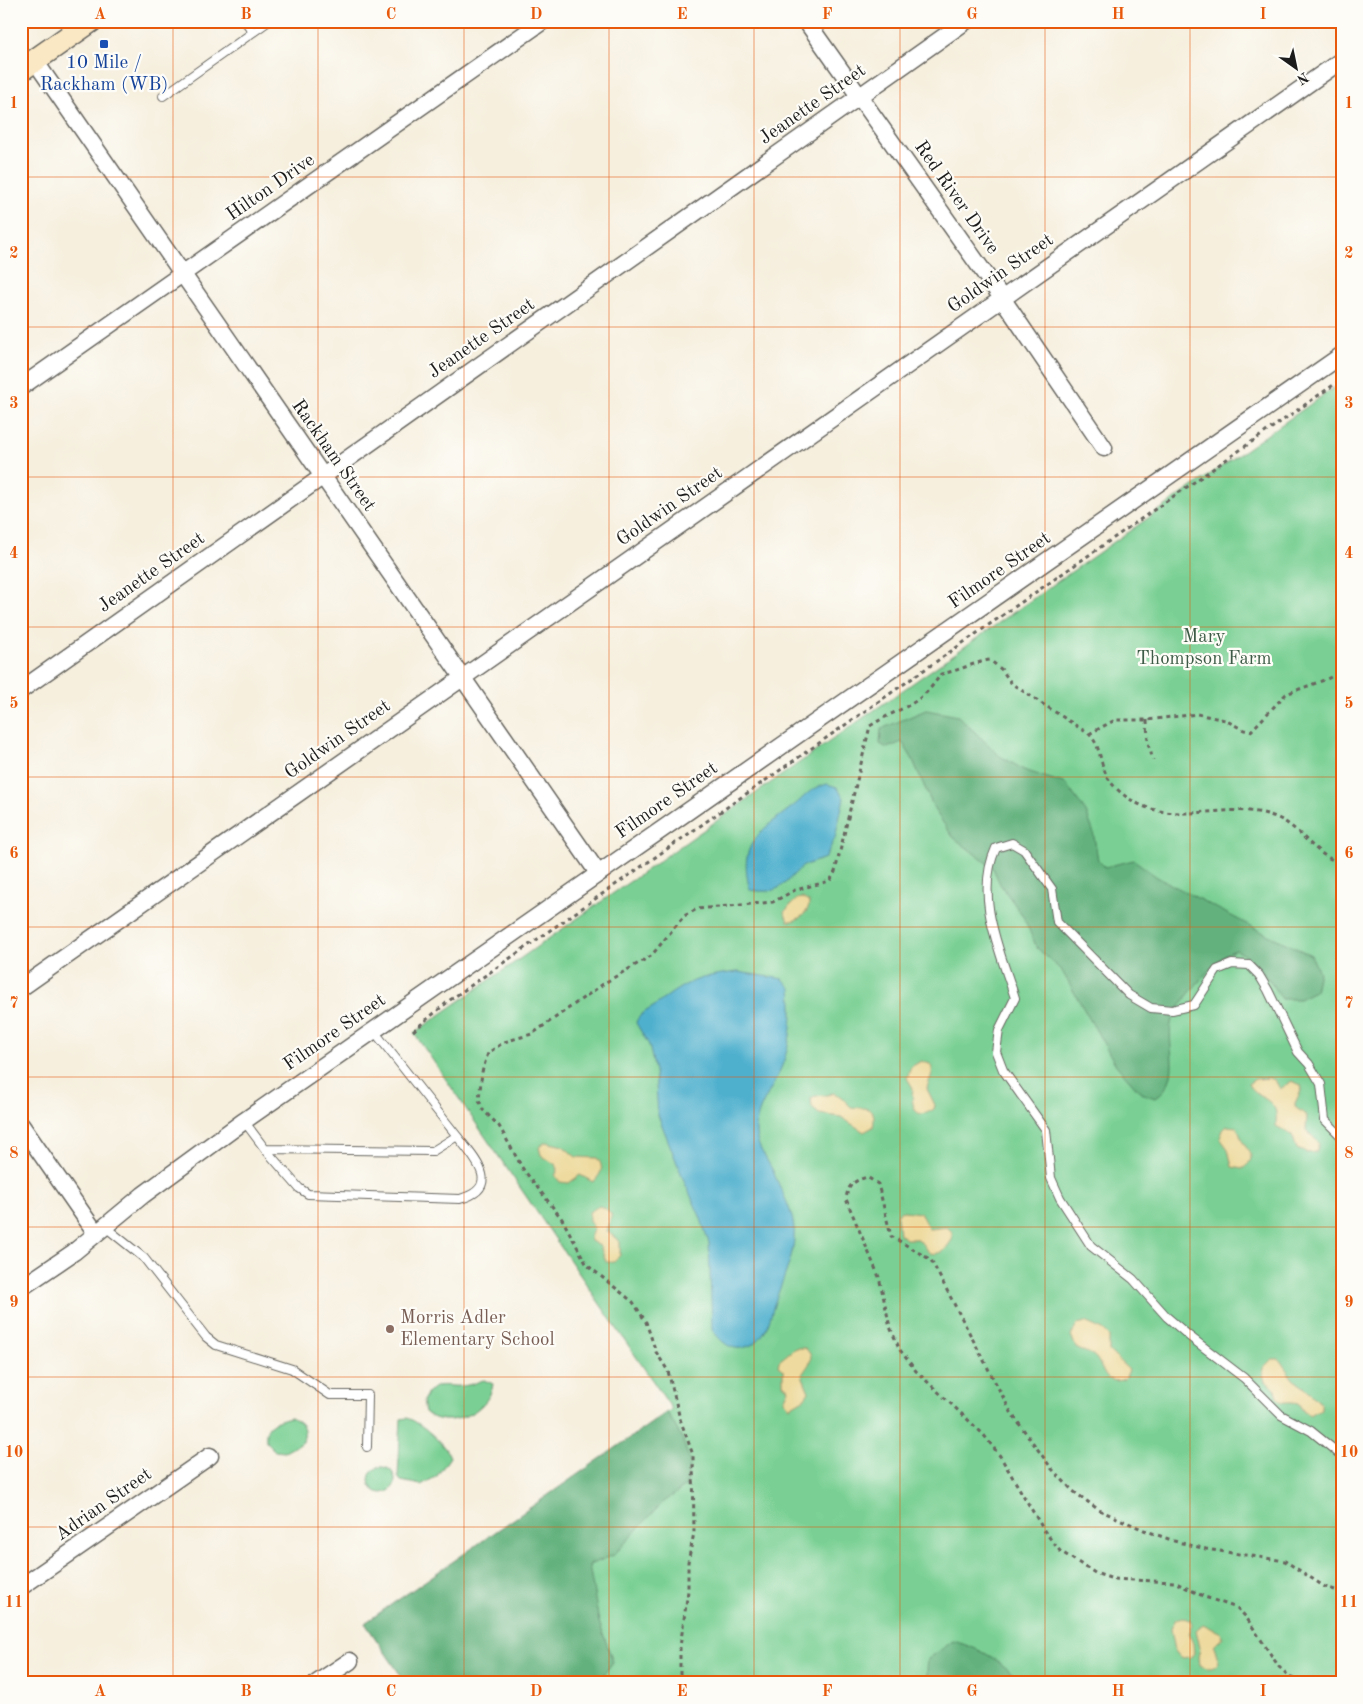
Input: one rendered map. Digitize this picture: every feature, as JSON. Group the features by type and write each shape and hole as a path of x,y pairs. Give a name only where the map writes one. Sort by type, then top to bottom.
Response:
{"main road":[{"path":"28,65 70,31 91,21"}],"street":[{"name":"Hilton Drive","path":"21,387 543,21"},
{"name":"Red River Drive","path":"806,21 1002,298 1104,448"},
{"name":"Jeanette Street","path":"21,690 966,21"},
{"name":"Goldwin Street","path":"21,988 1342,60"},
{"name":"Rackham Street","path":"28,65 182,274 598,873"},
{"name":"Filmore Street","path":"21,1288 74,1252 100,1229 244,1121 1342,355"},
{"path":"21,1125 100,1229"},
{"name":"Adrian Street","path":"21,1587 210,1456"},
{"path":"317,1683 350,1661"}],"lane":[{"path":"245,21 253,32"},
{"path":"163,96 269,21"},
{"path":"1342,1138 1325,1120 1321,1084 1309,1064 1298,1052 1259,975 1249,965 1232,964 1217,970 1194,1005 1172,1010 1151,1008 1129,995 1057,922 1052,889 1024,850 1012,843 996,848 989,864 990,924 1015,998 999,1030 996,1052 1003,1070 1046,1130 1050,1178 1060,1198 1091,1246 1133,1279 1167,1317 1244,1378 1281,1415 1311,1431 1342,1456"},
{"path":"244,1121 299,1188 308,1194 460,1198 474,1195 480,1189 482,1180 481,1167 374,1031"},
{"path":"266,1150 433,1151 457,1136"},
{"path":"100,1229 144,1258 206,1337 216,1345 292,1369 330,1395 368,1395 367,1447"}],"path":[{"path":"413,1031 458,995 1342,379"},
{"path":"680,1683 680,1647 688,1591 688,1562 694,1533 693,1456 680,1419 668,1371 656,1352 646,1322 633,1302 587,1265 562,1219 523,1169 499,1126 483,1110 479,1100 482,1072 488,1053 504,1042 532,1034 606,982 651,956 684,916 697,908 774,902 795,890 830,881 835,872 870,726 887,715 911,706 929,692 941,674 958,671 974,662 990,660 1002,670 1012,684 1089,734 1097,742 1106,778 1120,792 1140,804 1175,814 1256,811 1274,816 1298,830 1316,849 1342,863"},
{"path":"1089,734 1115,720 1147,720 1197,714 1225,720 1244,730 1251,731 1286,694 1327,679 1342,671"},
{"path":"1147,720 1148,743 1153,760"},
{"path":"1309,1683 1291,1678 1279,1667 1246,1617 1237,1608 1174,1582 1114,1579 1095,1573 1060,1551 1045,1532 1017,1482 995,1449 976,1428 916,1371 900,1350 890,1327 879,1277 846,1199 847,1188 855,1180 867,1177 878,1184 891,1236 931,1260 1012,1414 1052,1469 1073,1491 1099,1510 1144,1530 1174,1541 1206,1549 1284,1561 1325,1587 1342,1592"}],"green space":[{"name":"Mary Thompson Farm","path":"1342,382 1342,1683 406,1683 365,1623 672,1409 414,1033"},
{"path":"926,710 958,716 1000,756 1024,770 1066,784 1086,812 1093,831 1098,860 1105,867 1134,860 1157,877 1262,932 1311,955 1319,972 1315,991 1299,999 1282,999 1257,965 1244,954 1236,950 1225,954 1193,989 1173,1017 1170,1034 1172,1064 1169,1082 1164,1090 1155,1098 1141,1093 1116,1065 1062,971 1037,948 1023,916 1000,884 993,868 953,837 935,811 912,758 902,742 887,748 880,744 881,729"},
{"path":"484,1380 493,1384 490,1394 484,1403 466,1416 444,1420 434,1418 425,1412 423,1401 428,1393 437,1386 461,1386"},
{"path":"667,1412 682,1438 690,1462 686,1486 661,1504 614,1555 589,1565 599,1622 613,1662 597,1683 406,1683 365,1623"},
{"path":"290,1417 303,1426 303,1442 285,1452 275,1451 266,1442 268,1427 275,1422"},
{"path":"407,1418 432,1434 450,1457 437,1476 421,1485 401,1481 398,1477 401,1419"},
{"path":"382,1467 391,1471 395,1480 391,1489 382,1493 373,1489 369,1480 373,1471"},
{"path":"953,1641 983,1652 1006,1668 1022,1683 926,1683 928,1659"}],"sand":[{"path":"802,898 809,902 808,909 796,920 788,921 784,912 797,899"},
{"path":"921,1061 930,1064 932,1068 927,1089 935,1105 934,1109 922,1114 913,1105 913,1088 907,1078 911,1067"},
{"path":"1269,1078 1275,1080 1280,1089 1292,1081 1301,1085 1302,1089 1295,1107 1307,1116 1306,1130 1319,1143 1316,1152 1307,1153 1297,1149 1292,1135 1276,1126 1276,1113 1272,1105 1248,1084 1255,1079"},
{"path":"833,1093 840,1096 851,1107 865,1108 872,1112 874,1115 873,1127 864,1132 841,1117 819,1114 812,1108 811,1098"},
{"path":"1227,1126 1237,1127 1250,1153 1251,1159 1242,1169 1232,1167 1228,1149 1220,1138"},
{"path":"546,1142 563,1146 576,1157 597,1158 601,1165 598,1177 593,1182 580,1175 569,1183 560,1182 555,1176 558,1169 556,1165 541,1155 539,1147"},
{"path":"599,1206 605,1208 612,1215 607,1231 620,1242 620,1255 614,1262 606,1262 600,1246 591,1241 590,1237 594,1228 589,1221 589,1212"},
{"path":"899,1212 920,1213 929,1229 947,1227 952,1232 952,1240 944,1251 930,1253 918,1239 906,1239 899,1234 897,1216"},
{"path":"1085,1322 1103,1330 1109,1336 1109,1351 1129,1370 1125,1379 1117,1381 1108,1378 1094,1356 1076,1348 1071,1335 1078,1324"},
{"path":"795,1348 805,1348 811,1358 802,1375 809,1392 805,1398 790,1407 784,1400 789,1389 783,1384 783,1370 778,1366 779,1361"},
{"path":"1272,1359 1279,1359 1293,1379 1321,1404 1321,1409 1310,1415 1304,1412 1298,1403 1283,1402 1279,1399 1276,1390 1263,1376 1263,1368"},
{"path":"1182,1617 1191,1621 1193,1625 1189,1634 1193,1643 1194,1653 1191,1657 1181,1658 1175,1651 1171,1628 1176,1619"},
{"path":"1203,1624 1221,1633 1223,1637 1214,1646 1219,1662 1210,1668 1199,1665 1200,1648 1196,1630"}],"water":[{"path":"827,784 837,787 844,798 835,838 825,858 802,867 781,887 769,891 750,890 746,861 754,841 770,824 807,794"},
{"path":"738,972 783,979 791,988 792,1021 789,1042 779,1073 758,1114 756,1135 759,1146 773,1171 791,1213 794,1238 791,1258 762,1336 758,1341 746,1347 735,1348 726,1344 712,1329 709,1243 700,1216 658,1115 655,1071 649,1045 636,1023 644,1012 685,985 713,975"}],"place":[{"name":"10 Mile / Rackham (WB)","path":"104,44"},
{"name":"Morris Adler Elementary School","path":"390,1329"}]}
